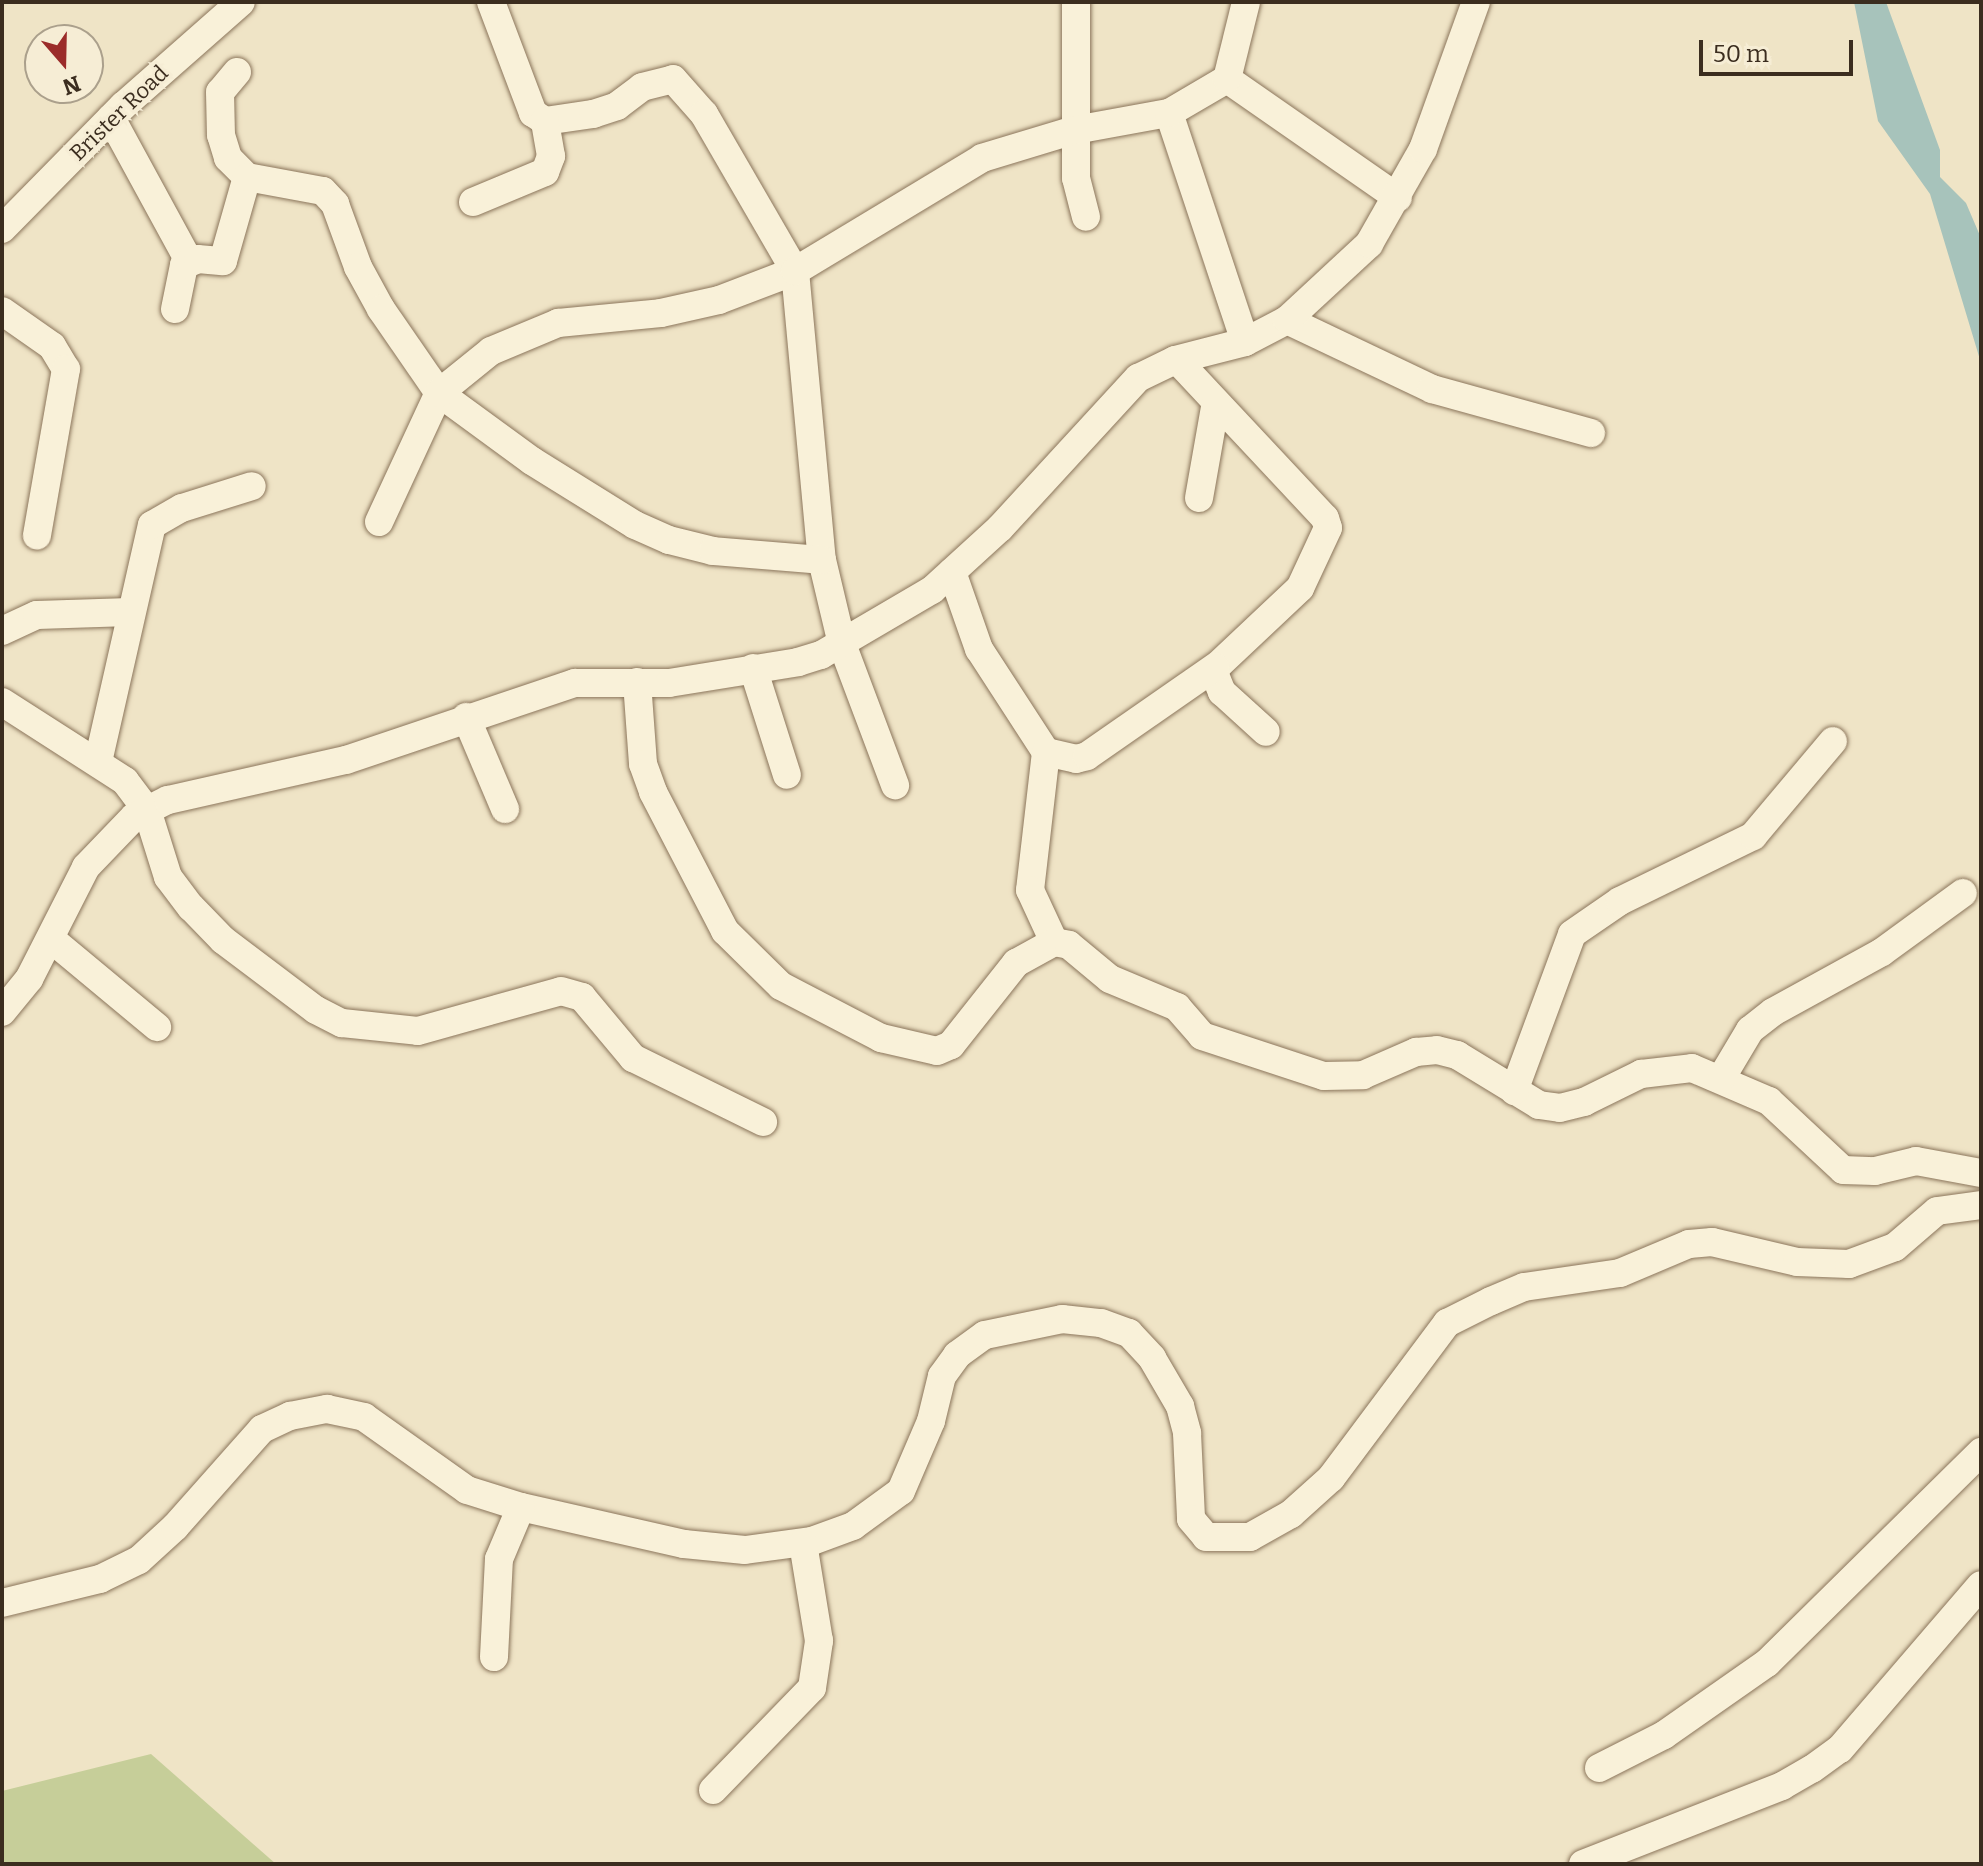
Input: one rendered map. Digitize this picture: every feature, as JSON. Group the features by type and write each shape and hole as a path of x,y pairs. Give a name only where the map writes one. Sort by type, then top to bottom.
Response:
{"street":[{"name":"Brister Road","path":"2,229 111,118 241,2"},
{"path":"491,2 533,113 545,121 561,123 593,114 617,106 642,87 673,79 704,114 795,271 822,560 842,644 895,785"},
{"path":"1076,2 1077,187 1086,217"},
{"path":"379,522 439,393 491,351 527,333 558,323 692,308 795,271 982,158 1075,130 1169,113 1227,79 1246,2"},
{"path":"2,1012 51,939 86,867 111,838 147,810 168,800 346,760 466,717 575,683 669,683 798,662 842,644 952,572 1000,528 1138,378 1177,360 1245,342 1287,320 1369,244 1398,198 1423,149 1476,2"},
{"path":"237,72 220,92 221,135 228,158 247,177 329,196 381,309 439,393 532,461 646,530 713,551 822,560"},
{"path":"1227,79 1398,198"},
{"path":"1169,113 1245,342"},
{"path":"111,118 189,261 175,309"},
{"path":"473,202 545,172 551,156 545,121"},
{"path":"189,261 223,261 247,177"},
{"path":"2,311 52,346 66,369 37,536"},
{"path":"1287,320 1432,389 1591,433"},
{"path":"1046,752 1076,759 1087,756 1215,667 1300,588 1328,528 1325,518 1177,360"},
{"path":"1199,498 1216,402"},
{"path":"98,762 152,525 182,508 252,486"},
{"path":"952,572 979,649 1046,752 1030,890 1054,942"},
{"path":"2,631 37,615 130,612"},
{"path":"1215,667 1213,681 1266,732"},
{"path":"753,668 787,775"},
{"path":"637,682 643,764 653,792 725,931 781,986 867,1033 937,1051 961,1035 1016,963 1054,942 1069,945 1110,979 1177,1007 1202,1036 1344,1079 1437,1050 1457,1055 1539,1105 1560,1108 1584,1102 1641,1074 1671,1068 1722,1077 1798,1122 1843,1170 1875,1171 1916,1161 1981,1173"},
{"path":"2,702 125,781 147,810 168,877 191,907 223,940 342,1023 373,1029 439,1028 522,999 561,991 582,997 633,1058 763,1122"},
{"path":"466,717 505,809"},
{"path":"1514,1091 1572,934 1620,901 1753,836 1833,741"},
{"path":"1722,1077 1750,1030 1773,1012 1882,952 1963,893"},
{"path":"51,939 157,1027"},
{"path":"2,1603 100,1579 139,1560 175,1527 262,1429 290,1416 327,1409 364,1417 467,1490 521,1507 684,1544 745,1550 803,1543 853,1526 901,1491 931,1421 942,1376 957,1355 985,1335 1018,1324 1062,1319 1101,1323 1129,1333 1152,1358 1180,1406 1187,1433 1191,1519 1206,1537 1250,1537 1291,1514 1331,1478 1447,1323 1491,1301 1524,1287 1620,1273 1689,1244 1712,1242 1797,1262 1849,1264 1895,1247 1937,1211 1981,1205"},
{"path":"1599,1768 1664,1735 1767,1663 1981,1452"},
{"path":"494,1657 499,1559 521,1507"},
{"path":"713,1790 812,1688 819,1641 803,1543"},
{"path":"1583,1864 1782,1786 1812,1769 1840,1749 1981,1585"}],"green space":[{"path":"151,1754 276,1864 2,1864 2,1791"}],"water":[{"path":"1854,2 1886,2 1940,150 1940,177 1966,203 1981,238 1981,363 1930,194 1878,121"}]}
